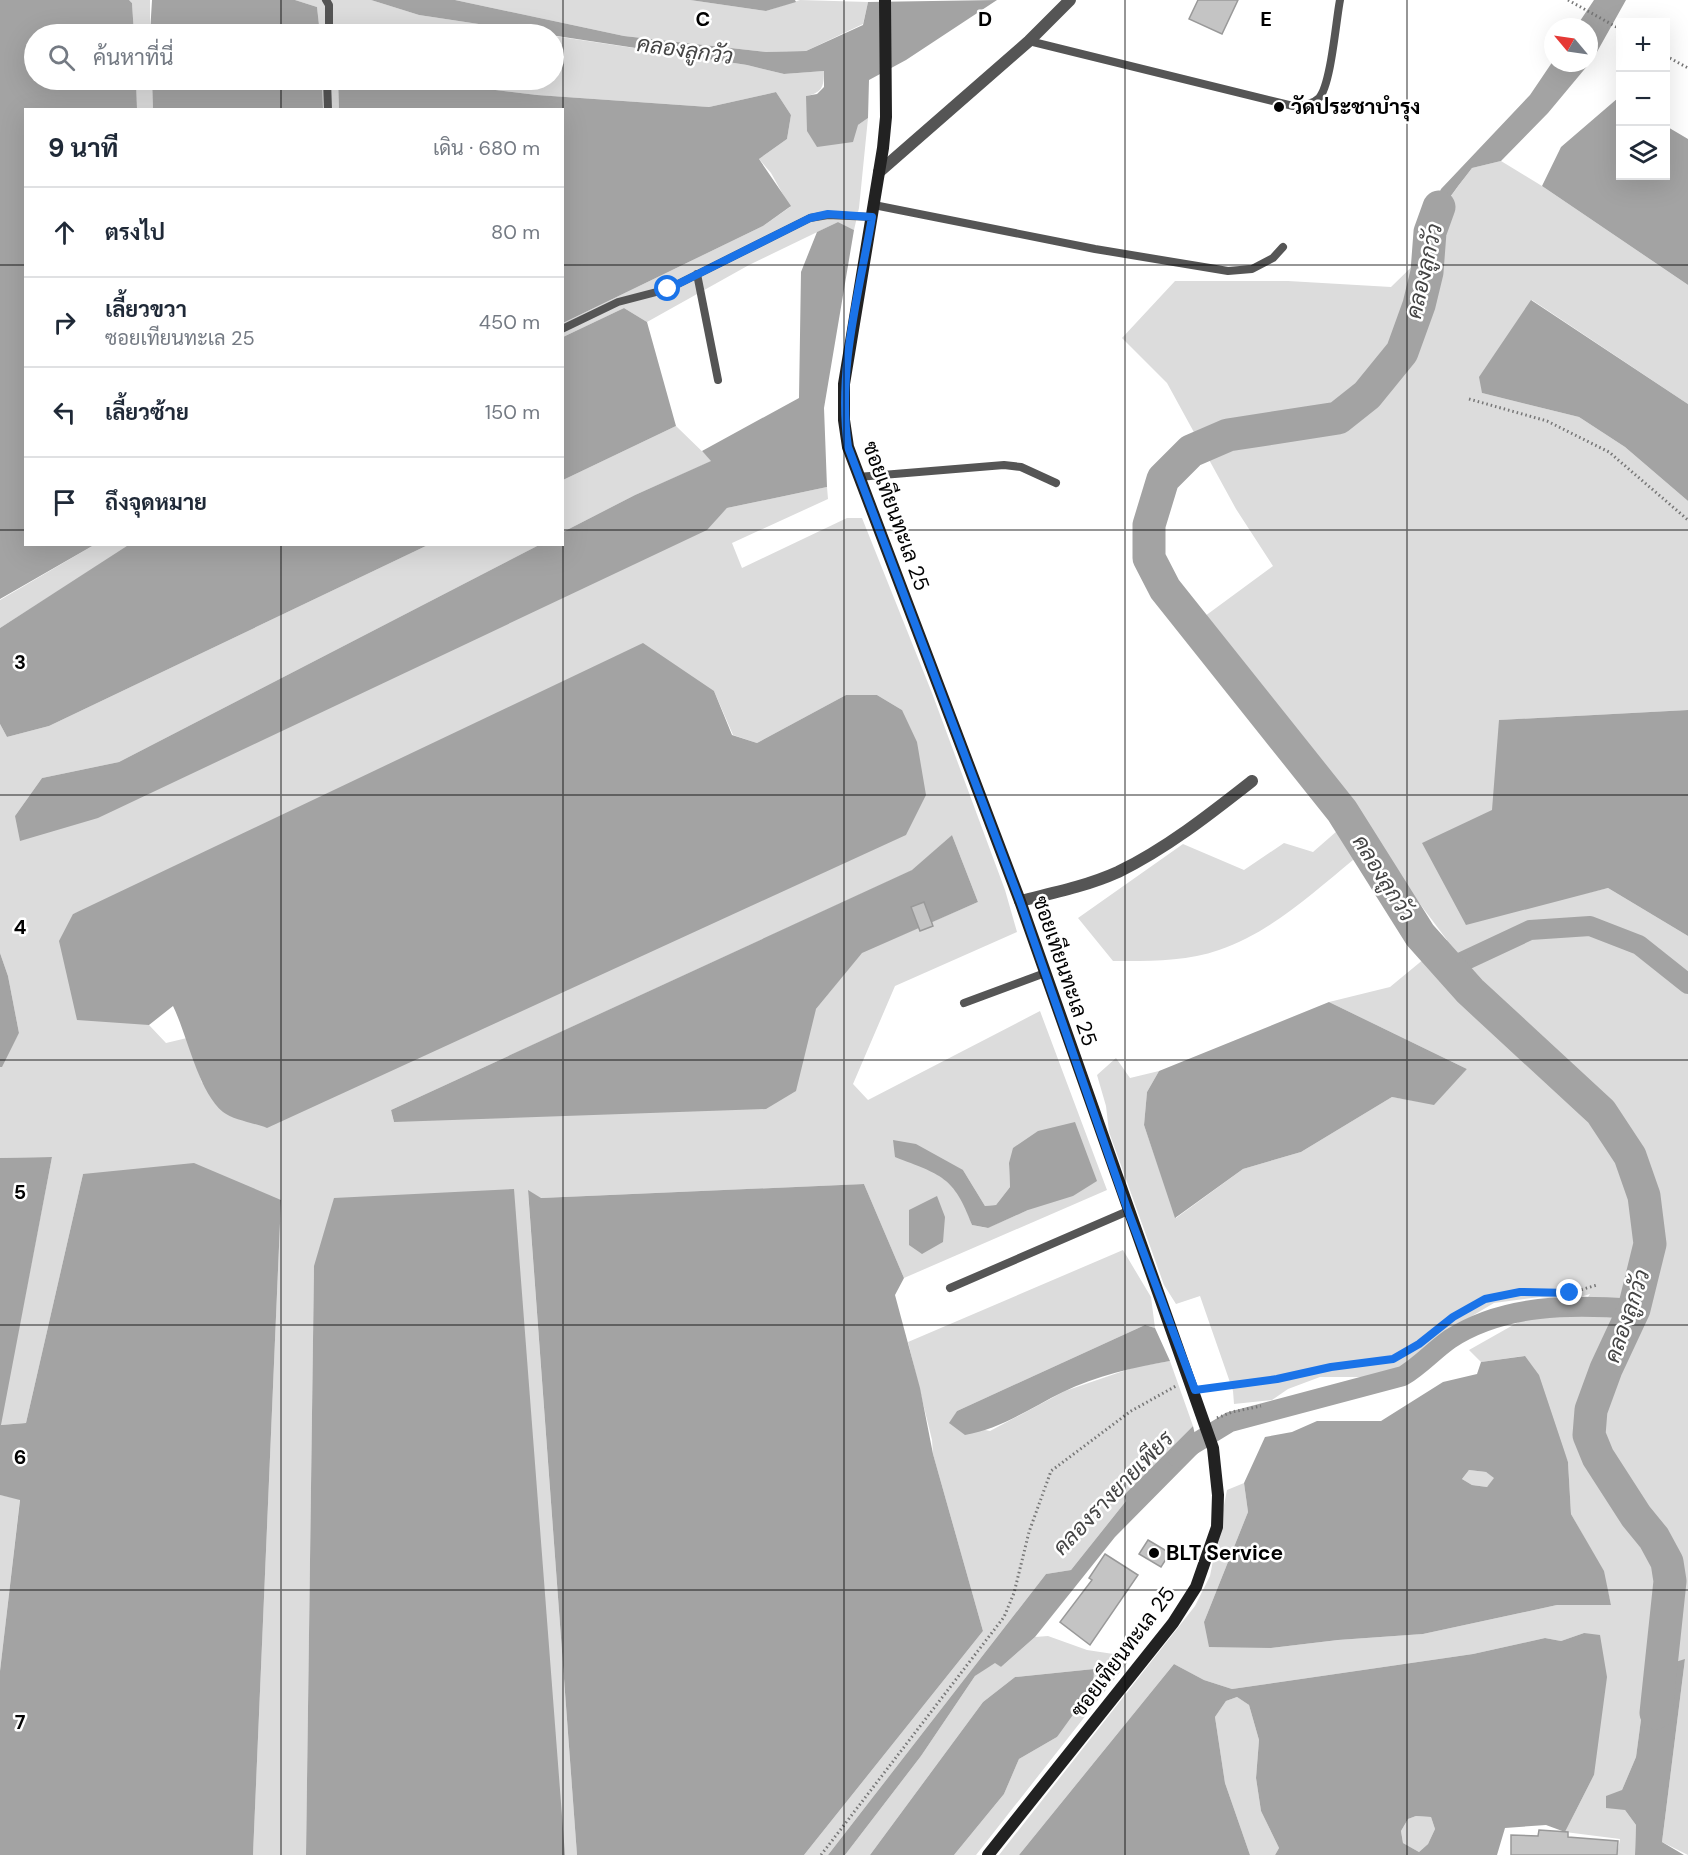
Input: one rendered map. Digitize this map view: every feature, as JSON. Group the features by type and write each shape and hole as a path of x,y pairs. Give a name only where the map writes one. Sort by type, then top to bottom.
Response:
{"street":[{"name":"ซอยเทียนทะเล 25","path":"885,0 886,117 844,384 847,438 858,477 1020,901 1128,1211 1192,1384 1213,1448 1218,1495 1216,1527 1196,1587 1173,1623 988,1855"},
{"path":"879,172 1029,41 1070,0"},
{"path":"1020,901 1089,884 1119,871 1195,826 1252,781"}],"lane":[{"path":"326,0 329,4 329,24"},
{"path":"1029,41 1293,106 1308,105 1320,97 1326,83 1340,0"},
{"path":"327,90 328,108"},
{"path":"564,328 618,302 668,289 810,218 828,214 873,211 1228,271 1251,269 1273,258 1283,247"},
{"path":"697,274 718,380"},
{"path":"858,477 1004,465 1021,467 1056,483"},
{"path":"963,1003 1045,973"},
{"path":"950,1288 1128,1211"}],"path":[{"path":"1568,0 1616,26"},
{"path":"1670,59 1688,68"},
{"path":"1469,399 1547,421 1609,452 1688,520"},
{"path":"821,1855 1004,1617 1014,1593 1029,1532 1051,1471 1131,1412 1192,1384 1277,1379 1331,1367 1393,1359 1419,1344 1453,1317 1485,1299 1520,1292 1570,1293 1597,1285"},
{"path":"1206,1424 1232,1412 1261,1406"}],"shaded area":[{"path":"129,0 150,0 150,24 133,24 132,3"},
{"path":"295,0 371,0 419,15 479,24 319,24 317,7"},
{"path":"455,0 690,0 766,11 800,0 868,2 863,24 806,51 766,52 624,36"},
{"path":"564,38 747,65 784,74 824,71 819,91 806,96 858,125 868,118 859,208 854,230 838,222 749,265 647,322 624,308 564,337 564,323 763,226 790,207 771,173 759,159 787,139 791,115 776,92 709,107 496,90 564,90"},
{"path":"136,90 152,90 153,108 137,108"},
{"path":"322,90 338,90 339,108 323,108"},
{"path":"1501,161 1542,186 1688,285 1688,404 1532,300 1482,393 1579,417 1625,447 1688,501 1688,710 1499,720 1549,902 1608,888 1688,936 1688,1855 1662,1842 1685,1659 1642,1712 1636,1757 1622,1790 1625,1810 1636,1825 1635,1855 1617,1855 1620,1839 1565,1832 1594,1775 1584,1633 1561,1641 1545,1638 1473,1654 1232,1689 1204,1680 1174,1664 1019,1855 999,1855 1195,1606 1210,1576 1227,1490 1244,1483 1248,1512 1204,1622 1271,1648 1338,1640 1423,1634 1557,1605 1611,1605 1603,1571 1571,1514 1568,1462 1524,1356 1481,1362 1469,1350 1531,1315 1577,1314 1590,1294 1570,1300 1540,1297 1494,1303 1445,1332 1408,1366 1366,1377 1320,1377 1288,1389 1272,1400 1234,1404 1233,1391 1200,1296 1176,1304 1164,1285 1109,1132 1106,1106 1097,1075 1116,1058 1130,1078 1159,1071 1147,1092 1144,1125 1176,1218 1243,1169 1301,1152 1392,1097 1434,1104 1467,1069 1329,1002 1390,987 1447,940 1393,868 1353,860 1289,911 1255,934 1219,950 1193,957 1113,961 1078,918 1183,844 1244,870 1284,843 1313,852 1353,817 1201,619 1273,566 1236,509 1167,383 1122,338 1175,281 1288,281 1391,287 1432,247 1440,215 1472,168"},
{"path":"676,426 712,461 635,495 564,531 564,480"},
{"path":"827,487 828,499 732,543 742,568 847,518 862,518 932,693 1005,890 1017,932 895,986 853,1084 868,1100 1040,1011 1107,1190 904,1278 864,1184 540,1198 528,1191 577,1855 562,1855 314,1266 306,1855 253,1855 281,1200 83,1174 26,1423 0,1425 52,1157 0,1158 0,1067 19,1033 8,976 0,953 0,724 7,737 49,726 426,546 537,546 119,762 42,778 15,816 706,530 727,508","holes":["714,691 733,735 757,743 846,695 877,695 902,710 202,1083 187,1038 166,1043 149,1025 73,914","952,835 978,902 862,952 816,1009 394,1122 391,1110 913,870","1009,1163 1028,1210 987,1228 972,1225 961,1195 938,1173 963,1170 985,1206 996,1205 1010,1187"]},
{"path":"92,546 128,546 0,628 0,600"},
{"path":"1123,1250 1151,1297 1155,1328 1145,1325 957,1411 950,1423 990,1431 1065,1391 1135,1367 1170,1361 1193,1426 1124,1495 1126,1501 1071,1570 1046,1574 828,1855 804,1855 983,1631 933,1454 932,1440 908,1342"},
{"path":"1469,1470 1486,1472 1495,1478 1487,1487 1472,1485 1462,1479"},
{"path":"0,1495 20,1499 0,1671"},
{"path":"1048,1636 1087,1650 1120,1655 1127,1663 976,1855 954,1855 1004,1794 1019,1759 1057,1737 1094,1669 1015,1677 983,1702 870,1855 845,1855 921,1756 975,1676 995,1662 1001,1667 1035,1637"},
{"path":"1237,1697 1249,1705 1259,1740 1256,1778 1261,1811 1279,1848 1275,1855 1250,1855 1225,1783 1215,1717 1226,1701"},
{"path":"1416,1816 1431,1817 1435,1829 1428,1844 1419,1852 1403,1843 1401,1831 1408,1819"}],"water":[{"path":"0,0 129,0 132,3 133,24 24,24 24,90 136,90 137,108 24,108 24,546 92,546 0,599"},
{"path":"152,0 295,0 317,7 319,24 151,24"},
{"path":"371,0 455,0 624,36 766,52 806,51 863,25 868,2 997,0 906,60 869,80 868,118 858,125 853,142 817,147 807,131 806,96 817,94 824,87 824,71 784,74 747,65 564,37 564,24 478,24 419,15"},
{"path":"690,0 795,0 796,2 766,11"},
{"path":"1594,0 1626,0 1598,50 1598,18 1582,18"},
{"path":"1546,72 1582,72 1548,113 1501,161 1472,168 1451,195 1440,215 1432,247 1416,262 1423,229 1441,189 1530,95"},
{"path":"152,90 322,90 323,108 153,108"},
{"path":"338,90 496,90 709,107 776,92 791,115 787,139 759,159 791,206 763,226 564,323 564,108 339,108"},
{"path":"1616,100 1616,180 1670,180 1670,128 1688,139 1688,285 1542,186 1561,147"},
{"path":"838,222 854,230 824,408 827,487 727,508 707,530 98,818 20,841 15,816 42,778 119,762 537,546 564,546 564,531 635,495 711,461 702,451 799,398 801,272 817,232"},
{"path":"1531,300 1688,404 1688,501 1625,447 1579,417 1482,393 1479,377"},
{"path":"624,308 647,322 676,426 564,480 564,337"},
{"path":"127,546 426,546 49,726 7,737 0,724 0,628"},
{"path":"643,643 714,691 732,735 757,743 846,695 877,695 902,710 917,742 926,795 906,835 267,1128 227,1115 214,1103 194,1063 173,1006 149,1025 77,1020 59,941 73,914"},
{"path":"1688,710 1688,936 1608,888 1466,925 1422,843 1492,810 1499,720"},
{"path":"952,835 978,902 862,953 816,1009 796,1091 766,1109 394,1122 391,1110 912,870"},
{"path":"0,953 8,976 19,1033 2,1067 0,1067"},
{"path":"1329,1002 1467,1069 1434,1105 1392,1097 1301,1152 1243,1169 1175,1218 1144,1125 1147,1092 1159,1071"},
{"path":"1075,1122 1097,1181 1073,1196 1028,1210 988,1228 972,1225 959,1196 944,1179 924,1168 895,1157 893,1140 916,1144 963,1170 985,1206 996,1205 1010,1187 1009,1163 1013,1148 1038,1131"},
{"path":"52,1157 1,1425 26,1423 83,1174 194,1163 281,1200 253,1855 0,1855 0,1671 20,1500 0,1495 0,1158"},
{"path":"864,1184 904,1278 895,1295 920,1388 933,1454 983,1631 804,1855 577,1855 528,1190 541,1198"},
{"path":"514,1189 565,1855 306,1855 314,1266 334,1198"},
{"path":"937,1196 945,1217 943,1242 922,1254 909,1245 909,1210"},
{"path":"1145,1325 1155,1328 1170,1361 1129,1369 1089,1381 1003,1423 978,1432 965,1435 949,1423 957,1411"},
{"path":"1525,1356 1539,1375 1568,1462 1571,1514 1604,1571 1611,1605 1557,1605 1423,1634 1338,1640 1271,1648 1209,1647 1204,1622 1248,1512 1244,1483 1265,1437 1292,1432 1317,1421 1381,1421 1443,1382 1477,1374 1481,1362","holes":["1469,1470 1486,1472 1494,1478 1487,1487 1472,1485 1462,1479"]},
{"path":"1193,1426 1199,1452 1115,1537 1035,1637 1001,1667 995,1663 975,1676 921,1756 845,1855 828,1855 1046,1574 1071,1570 1126,1501 1124,1495"},
{"path":"1584,1633 1600,1635 1607,1677 1594,1775 1565,1832 1546,1825 1505,1828 1497,1855 1275,1855 1279,1848 1261,1811 1256,1778 1259,1740 1249,1705 1237,1697 1226,1701 1215,1717 1225,1783 1250,1855 1019,1855 1174,1664 1204,1680 1232,1689 1473,1654 1545,1638 1561,1641","holes":["1416,1816 1431,1817 1435,1829 1428,1844 1419,1852 1403,1843 1401,1831 1408,1819"]},
{"path":"1685,1659 1662,1842 1684,1855 1635,1855 1636,1825 1625,1810 1606,1808 1606,1796 1622,1790 1636,1757 1642,1712 1653,1669"},
{"path":"1094,1669 1093,1687 1057,1737 1019,1759 1004,1794 954,1855 870,1855 983,1702 1015,1677"}],"building":[{"path":"1198,0 1238,0 1222,34 1189,19"},
{"path":"924,902 933,926 920,931 911,907"},
{"name":"BLT Service","path":"1148,1540 1170,1553 1161,1567 1139,1554"},
{"path":"1105,1554 1138,1575 1090,1645 1060,1622 1092,1580 1089,1578"},
{"path":"1539,1830 1568,1832 1568,1837 1618,1841 1617,1855 1511,1855 1511,1835 1538,1836"}],"waterway":[{"name":"คลองลูกวัว","path":"1439,207 1430,232 1427,272 1419,305 1402,352 1367,395 1338,418 1228,435 1191,451 1163,479 1149,525 1149,558 1165,589 1342,811 1420,935 1470,991 1601,1112 1630,1156 1644,1196 1650,1244 1634,1309 1606,1369 1591,1410 1589,1435 1598,1457 1636,1516 1654,1538 1667,1562 1670,1581 1656,1713"},
{"path":"1451,967 1530,930 1590,926 1639,945 1688,984"},
{"name":"คลองรางยายเพียร","path":"1178,1458 1189,1447 1230,1422 1403,1376 1450,1339 1471,1327 1493,1319 1539,1309 1563,1307 1634,1309"}],"place":[{"name":"วัดประชาบํารุง","path":"1279,107"},
{"name":"BLT Service","path":"1154,1553"}],"route":[{"path":"668,289 810,218 828,214 872,217 844,384 844,420 848,447 1020,901 1128,1211 1195,1390 1277,1379 1331,1367 1393,1359 1419,1344 1453,1317 1485,1299 1520,1292 1570,1293"}]}
